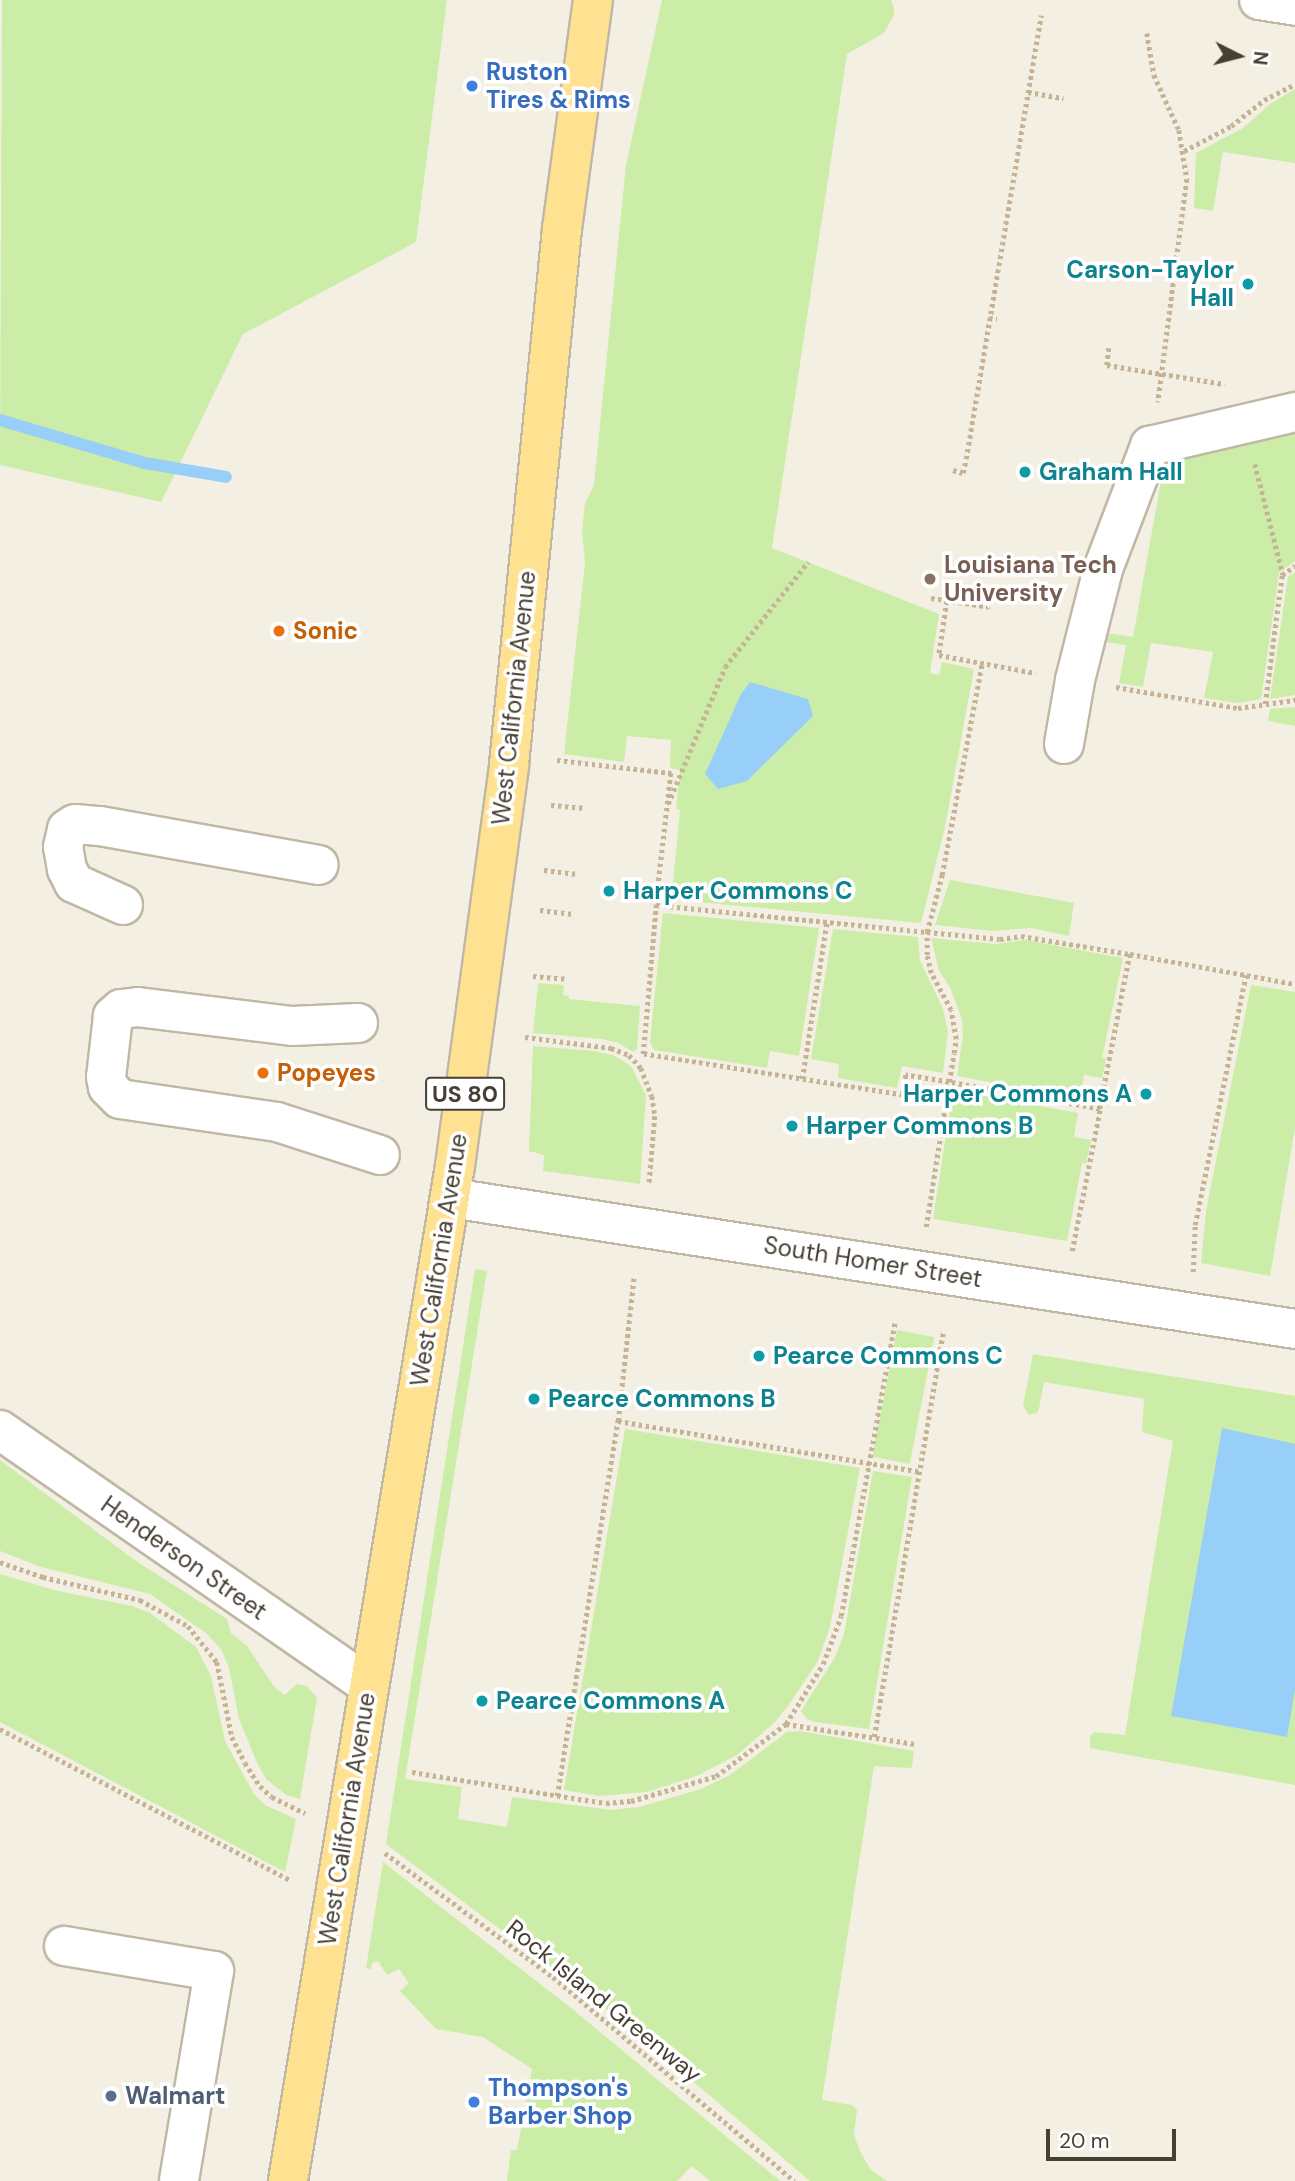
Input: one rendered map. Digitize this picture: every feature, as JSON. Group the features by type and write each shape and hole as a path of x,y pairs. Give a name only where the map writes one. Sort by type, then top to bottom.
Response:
{"main road":[{"name":"West California Avenue","path":"288,2181 368,1685 451,1198 509,764 562,229 593,0"}],"street":[{"path":"1259,0 1295,6"},
{"path":"1064,744 1075,680 1103,569 1150,446 1295,412"},
{"path":"124,905 74,883 67,869 63,848 67,830 75,824 319,864"},
{"path":"358,1023 292,1026 138,1007 121,1009 113,1016 106,1077 108,1087 120,1099 277,1122 380,1155"},
{"name":"South Homer Street","path":"451,1198 1295,1329"},
{"name":"Henderson Street","path":"0,1430 368,1685"},
{"path":"64,1946 214,1970 179,2181"}],"path":[{"path":"953,470 963,472 966,459 1041,15"},
{"path":"1147,33 1154,75 1179,130 1184,151 1186,200 1163,376 1150,446"},
{"path":"1184,151 1231,126 1264,100 1295,84"},
{"path":"1028,92 1063,98"},
{"path":"989,318 997,319"},
{"path":"1109,348 1107,365 1231,385"},
{"path":"1247,423 1283,575 1265,704"},
{"path":"668,804 725,667 808,562"},
{"path":"1283,575 1295,566"},
{"path":"931,598 991,607"},
{"path":"926,1227 956,1039 946,997 931,972 927,956 927,932 942,875 982,664"},
{"path":"558,760 671,773 643,1054 635,1061"},
{"path":"551,805 585,808"},
{"path":"544,870 577,874"},
{"path":"656,905 1000,939 1021,936 1295,984"},
{"path":"540,911 573,914"},
{"path":"802,1079 827,921"},
{"path":"1072,1251 1130,954"},
{"path":"1193,1272 1195,1225 1246,975"},
{"path":"533,976 565,979"},
{"path":"526,1037 598,1045 621,1052 635,1061 647,1079 655,1116 648,1191"},
{"path":"643,1054 903,1095 906,1075 1100,1109"},
{"path":"557,1796 618,1421 634,1277"},
{"path":"412,1772 606,1803 631,1801 695,1784 735,1765 786,1724 834,1641 895,1322"},
{"path":"874,1737 943,1332"},
{"path":"618,1421 918,1471"},
{"path":"0,1562 43,1577 140,1600 188,1626 217,1662 232,1737 245,1763 272,1797 303,1812"},
{"path":"786,1724 915,1744"},
{"path":"0,1729 292,1881"},
{"name":"Rock Island Greenway","path":"388,1855 553,1977 794,2181"}],"green space":[{"path":"2,0 447,0 416,242 243,334 161,502 0,465"},
{"path":"662,0 891,0 894,8 894,15 884,33 847,54 772,548 939,614 930,673 939,675 942,662 974,669 945,827 921,923 665,899 666,883 673,882 680,810 676,809 680,770 670,768 671,740 627,736 624,762 564,754 585,563 582,531 585,503 594,485 626,165"},
{"path":"1295,89 1295,163 1223,152 1213,211 1194,208 1196,153 1243,128 1270,104"},
{"path":"1295,429 1295,561 1279,573 1261,699 1237,703 1204,698 1213,652 1151,643 1143,687 1119,683 1126,645 1105,642 1107,633 1133,637 1162,476 1183,459 1213,446"},
{"path":"1295,572 1295,695 1270,699 1288,577"},
{"path":"1295,707 1295,726 1268,721 1270,709"},
{"path":"950,880 1074,903 1069,936 1031,928 993,931 935,925"},
{"path":"663,913 819,928 799,1056 770,1051 767,1068 654,1050 650,1042"},
{"path":"833,929 918,937 920,960 943,1009 948,1032 943,1073 902,1066 897,1088 838,1078 839,1064 811,1059"},
{"path":"931,938 996,944 1025,940 1123,958 1102,1058 1106,1059 1102,1078 1084,1075 1080,1099 957,1076 963,1035 962,1020 950,987 939,971"},
{"path":"538,983 564,985 563,995 569,996 569,999 640,1006 637,1049 633,1052 618,1043 602,1039 533,1033"},
{"path":"1251,985 1295,992 1295,1128 1270,1276 1201,1263 1206,1211"},
{"path":"533,1046 594,1051 613,1055 631,1066 646,1095 640,1184 543,1171 544,1155 529,1151"},
{"path":"953,1090 1078,1113 1074,1137 1091,1140 1086,1164 1082,1163 1067,1241 933,1219"},
{"path":"475,1269 487,1271 405,1779 462,1787 458,1819 507,1827 512,1797 611,1810 639,1807 701,1789 730,1775 787,1732 800,1731 914,1751 912,1768 874,1766 822,2100 852,2105 857,2110 854,2135 861,2153 871,2170 887,2181 810,2181 621,2020 386,1844"},
{"path":"897,1330 934,1337 910,1464 872,1457"},
{"path":"1033,1354 1295,1396 1295,1785 1090,1748 1090,1736 1094,1732 1125,1735 1173,1441 1142,1432 1144,1399 1044,1382 1039,1409 1037,1413 1029,1415 1023,1406"},
{"path":"625,1429 860,1468 830,1627 818,1661 788,1706 773,1724 737,1755 699,1775 647,1792 599,1796 564,1790"},
{"path":"0,1460 136,1561 227,1619 231,1633 247,1646 275,1688 285,1695 297,1684 307,1686 317,1698 300,1799 286,1795 266,1779 258,1765 239,1719 229,1668 221,1649 206,1633 150,1594 41,1567 0,1551"},
{"path":"873,1471 912,1477 869,1729 815,1722 807,1719 801,1711 834,1659 844,1634"},
{"path":"0,1574 54,1590 132,1606 150,1613 196,1647 211,1676 225,1741 254,1794 265,1805 296,1819 285,1872 0,1722"},
{"path":"383,1862 571,2008 780,2181 710,2181 692,2166 677,2181 507,2181 511,2150 517,2150 532,2069 483,2037 436,2029 400,1991 409,1983 399,1969 387,1975 378,1961 372,1963 371,1969 366,1968"}],"water":[{"path":"750,682 808,699 813,716 747,781 718,789 705,774 741,694"},
{"path":"1222,1428 1295,1444 1295,1690 1287,1737 1171,1716"}],"waterway":[{"path":"0,420 145,463 226,477"}],"place":[{"name":"Ruston Tires & Rims","path":"472,86"},
{"name":"Carson-Taylor Hall","path":"1248,284"},
{"name":"Graham Hall","path":"1025,472"},
{"name":"Louisiana Tech University","path":"930,579"},
{"name":"Sonic","path":"279,631"},
{"name":"Harper Commons C","path":"609,891"},
{"name":"Popeyes","path":"263,1073"},
{"name":"Harper Commons A","path":"1146,1094"},
{"name":"Harper Commons B","path":"792,1126"},
{"name":"Pearce Commons C","path":"759,1356"},
{"name":"Pearce Commons B","path":"534,1399"},
{"name":"Pearce Commons A","path":"482,1701"},
{"name":"Walmart","path":"111,2096"},
{"name":"Thompson's Barber Shop","path":"474,2102"}]}
